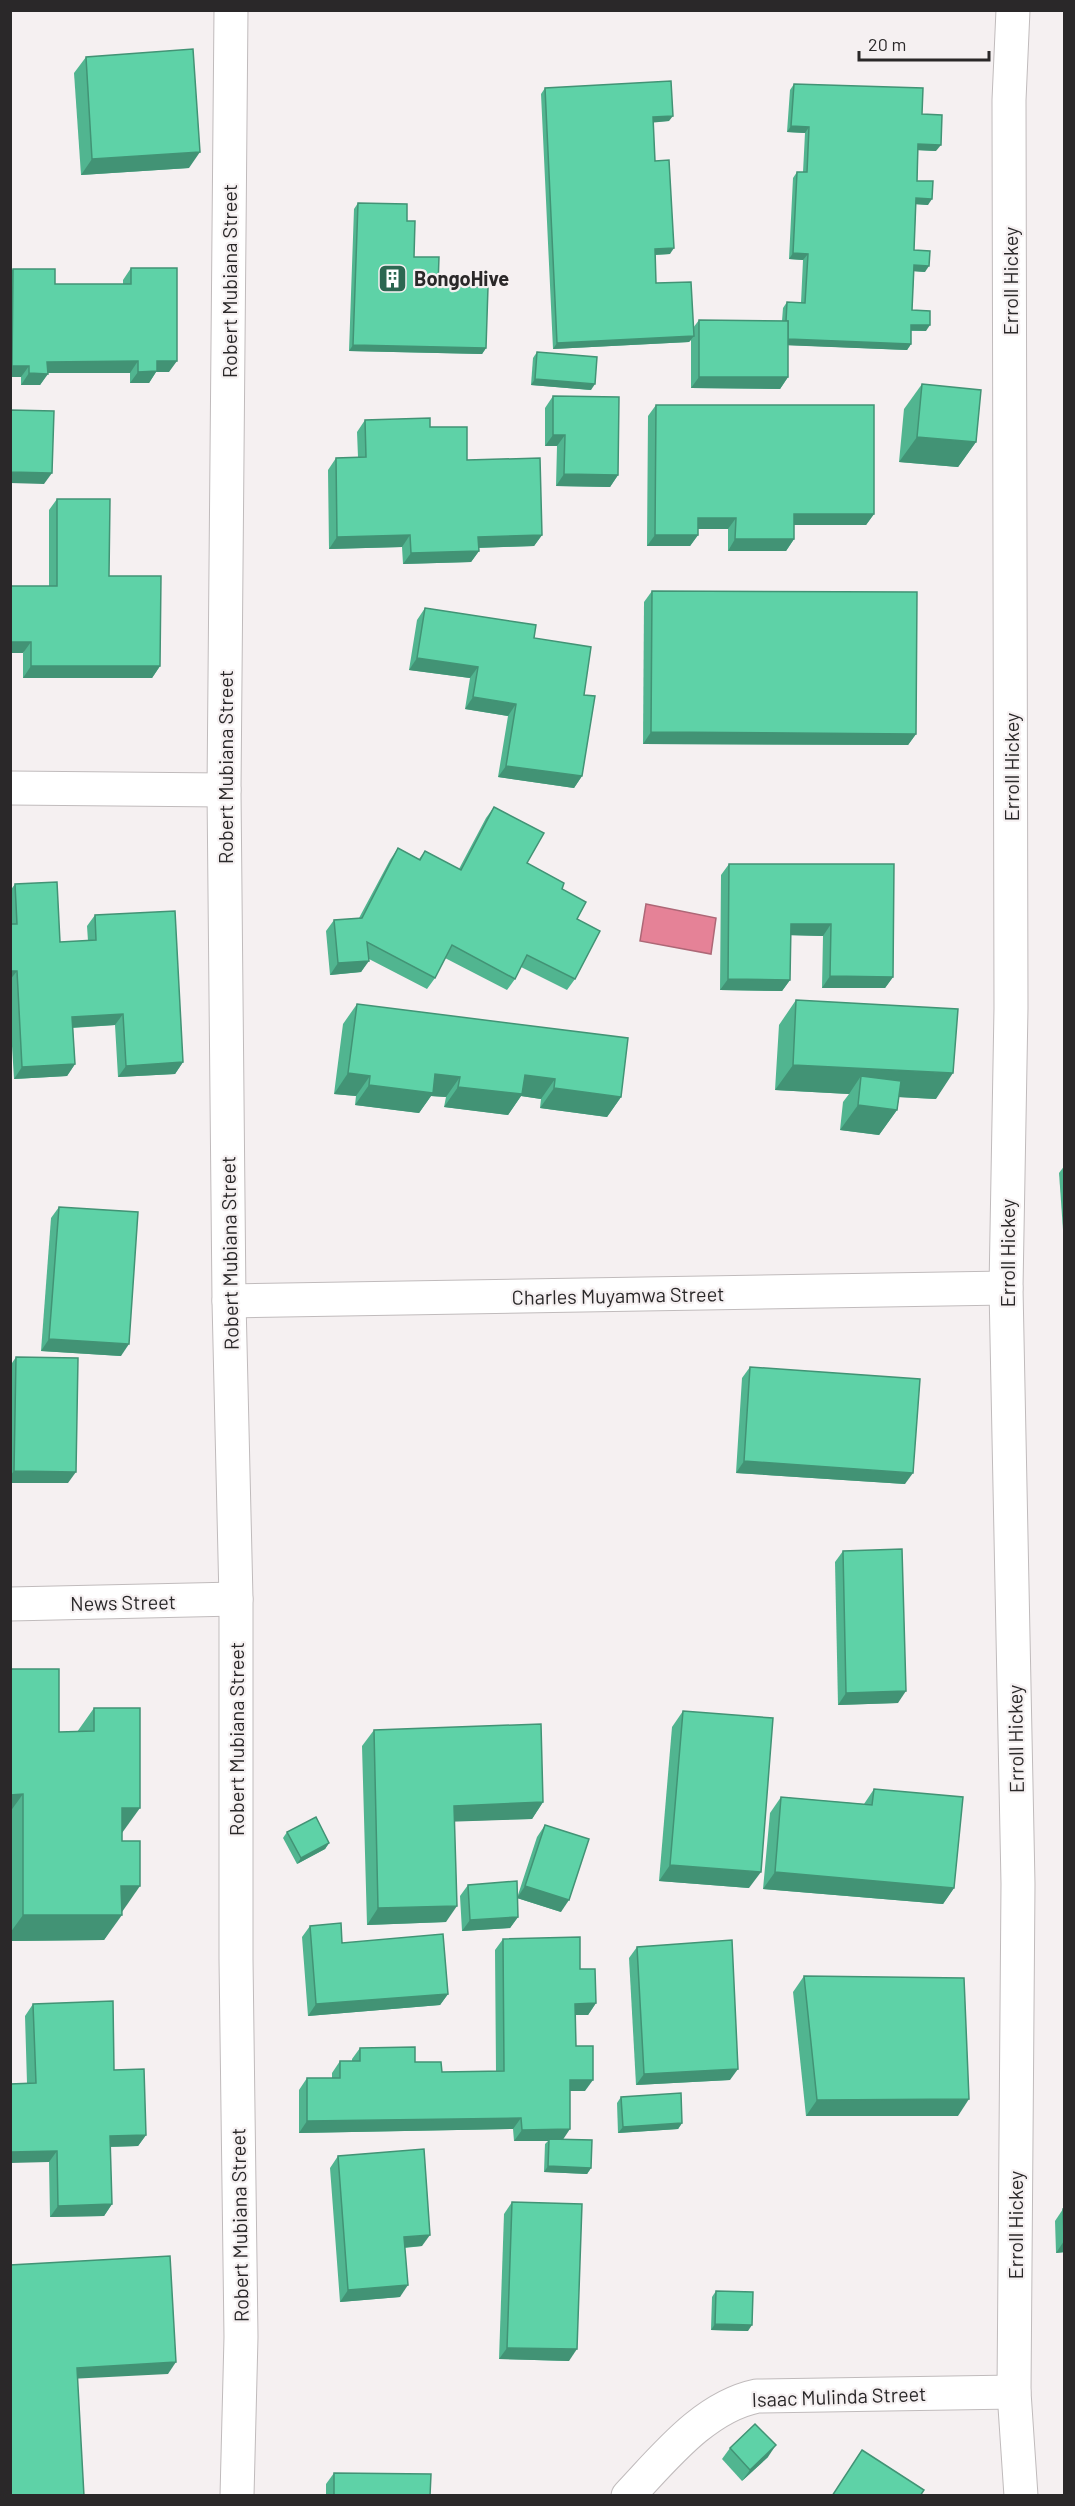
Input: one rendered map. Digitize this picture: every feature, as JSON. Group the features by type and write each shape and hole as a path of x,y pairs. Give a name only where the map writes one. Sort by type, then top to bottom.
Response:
{"street":[{"name":"Robert Mubiana Street","path":"231,10 224,790 229,1301 236,1599 236,1959 241,2337 237,2496"},
{"name":"Erroll Hickey","path":"1013,10 1009,100 1011,1008 1006,1288 1018,1884 1014,2391 1021,2496"},
{"path":"10,788 224,790"},
{"name":"Charles Muyamwa Street","path":"229,1301 1006,1288"},
{"name":"News Street","path":"10,1604 236,1599"},
{"name":"Isaac Mulinda Street","path":"628,2496 678,2444 714,2414 736,2400 757,2396 1014,2391"}],"shaded area":[{"path":"646,904 716,918 711,954 640,941"}],"building":[{"path":"193,49 200,152 92,159 86,57"},
{"path":"671,81 673,116 653,117 655,161 669,160 674,248 655,249 656,283 691,282 694,336 557,343 545,88"},
{"path":"794,84 923,88 922,114 942,115 941,145 918,144 917,181 933,181 932,199 916,198 914,250 930,251 929,266 914,265 912,310 930,311 930,325 911,325 911,344 788,339 787,302 805,303 808,254 793,253 797,172 807,172 809,127 791,126"},
{"name":"BongoHive","path":"358,203 407,204 407,221 415,221 414,257 439,257 438,286 488,287 486,348 353,345"},
{"path":"131,268 177,268 177,361 157,361 157,371 138,372 138,361 47,362 48,374 29,373 29,366 12,366 13,269 55,269 55,284 131,284"},
{"path":"699,320 788,321 788,377 699,377"},
{"path":"537,352 597,357 595,384 535,379"},
{"path":"922,384 981,390 976,442 917,437"},
{"path":"553,396 619,397 618,475 564,474 565,435 553,435"},
{"path":"656,405 874,405 874,514 794,514 794,539 735,539 736,518 698,518 698,535 655,535"},
{"path":"10,410 54,411 52,473 10,472"},
{"path":"430,418 430,427 467,427 467,460 540,458 542,535 478,537 479,551 411,553 410,535 337,537 336,458 366,457 365,420"},
{"path":"57,499 110,499 109,576 161,576 160,666 31,666 31,642 10,642 10,586 57,586"},
{"path":"652,591 917,592 916,734 651,732"},
{"path":"425,608 536,625 534,638 591,647 584,695 595,696 582,776 506,766 516,704 473,697 478,667 417,658"},
{"path":"494,807 544,833 527,863 564,883 562,889 586,902 577,919 600,931 575,979 527,955 515,979 452,945 435,978 367,942 369,961 338,963 334,920 362,918 398,848 420,860 425,851 461,870"},
{"path":"729,864 894,864 893,977 830,976 831,924 791,924 790,980 728,979"},
{"path":"57,882 60,942 96,940 95,915 175,911 183,1062 126,1066 123,1014 72,1017 75,1064 22,1067 17,971 10,971 10,924 17,924 15,884"},
{"path":"796,1000 958,1009 953,1073 793,1065"},
{"path":"357,1004 628,1038 621,1097 554,1088 555,1079 525,1075 522,1094 458,1087 460,1077 435,1074 433,1093 369,1085 370,1076 348,1073"},
{"path":"861,1076 901,1081 897,1110 858,1105"},
{"path":"59,1207 138,1212 129,1344 49,1339"},
{"path":"16,1357 78,1358 76,1472 14,1471"},
{"path":"750,1367 920,1379 913,1473 744,1461"},
{"path":"902,1549 906,1691 846,1693 843,1551"},
{"path":"10,1669 59,1669 59,1732 94,1731 94,1708 140,1708 140,1808 122,1808 122,1841 140,1841 140,1886 121,1886 122,1915 23,1915 23,1794 10,1795"},
{"path":"683,1711 773,1718 761,1872 670,1865"},
{"path":"541,1724 543,1802 454,1806 457,1906 378,1908 374,1730"},
{"path":"874,1789 963,1797 954,1888 775,1872 781,1797 872,1805"},
{"path":"316,1817 329,1843 301,1858 287,1832"},
{"path":"545,1825 589,1839 569,1900 525,1886"},
{"path":"517,1881 518,1917 470,1920 468,1885"},
{"path":"341,1923 342,1943 443,1934 448,1994 316,2004 310,1926"},
{"path":"580,1937 580,1969 595,1969 596,2003 575,2004 576,2046 593,2046 593,2080 570,2080 570,2129 522,2130 521,2118 307,2121 307,2078 340,2078 340,2061 360,2061 360,2048 415,2047 415,2062 441,2062 442,2072 504,2071 503,1939"},
{"path":"732,1940 738,2069 644,2074 637,1947"},
{"path":"804,1976 964,1978 969,2099 817,2100"},
{"path":"113,2001 114,2070 144,2069 146,2135 110,2136 112,2204 58,2206 57,2151 10,2152 10,2084 36,2083 33,2004"},
{"path":"681,2093 682,2123 623,2127 621,2097"},
{"path":"549,2139 592,2140 591,2168 548,2166"},
{"path":"424,2149 430,2235 404,2237 408,2285 348,2290 338,2156"},
{"path":"512,2202 582,2204 577,2349 507,2348"},
{"path":"1063,2209 1065,2209 1065,2241 1064,2241"},
{"path":"170,2256 176,2362 77,2368 84,2496 10,2496 10,2265"},
{"path":"716,2291 753,2292 752,2325 715,2324"},
{"path":"755,2424 776,2445 750,2470 730,2448"},
{"path":"862,2450 924,2490 920,2496 832,2496"},
{"path":"334,2473 431,2474 430,2496 334,2496"}],"place":[{"name":"BongoHive","path":"393,278"}]}
